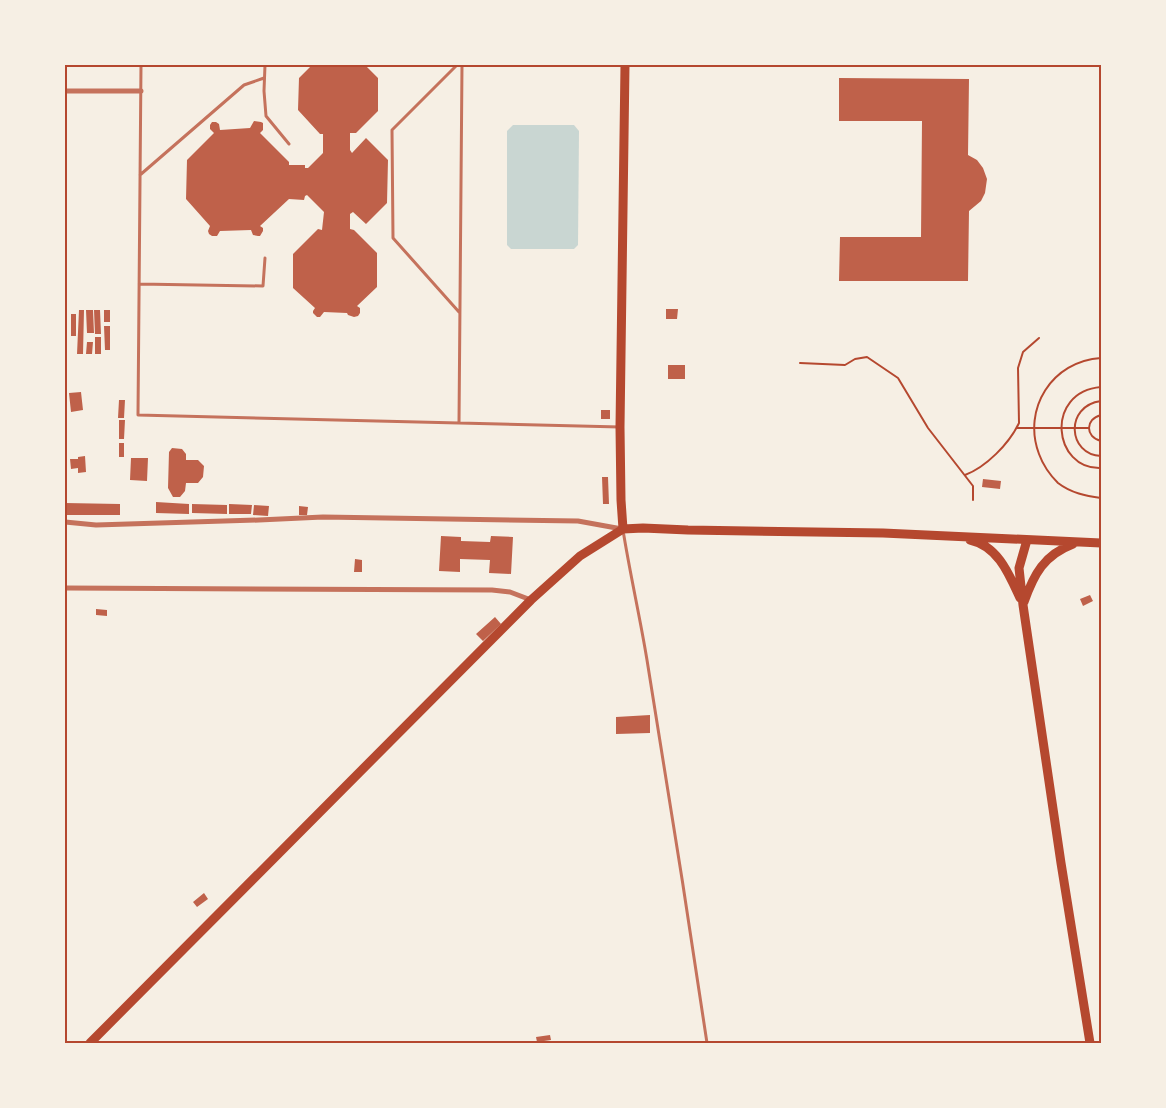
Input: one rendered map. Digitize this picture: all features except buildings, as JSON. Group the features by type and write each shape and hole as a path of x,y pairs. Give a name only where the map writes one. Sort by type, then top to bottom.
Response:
{"main road":[{"path":"623,529 620,427 625,65"},
{"path":"90,1043 531,600 580,556 623,529 873,533 1101,543"},
{"path":"951,537 977,542 991,550 1005,567 1023,605"},
{"path":"1027,540 1019,568 1023,605 1062,872 1090,1043"},
{"path":"1023,605 1032,581 1048,559 1060,549 1078,543"}],"street":[{"path":"65,90 141,91"},
{"path":"65,522 96,525 323,517 578,521 623,529"},
{"path":"65,588 492,590 510,592 531,600"}],"lane":[{"path":"141,65 138,414 620,427"},
{"path":"265,65 264,91 266,116 289,144"},
{"path":"457,65 392,130 393,238 460,313"},
{"path":"459,423 462,65"},
{"path":"140,175 244,85 264,78"},
{"path":"139,284 263,286 265,258"},
{"path":"623,529 630,575 647,658 707,1043"}],"path":[{"path":"965,475 972,473 987,462 1008,442 1017,428 1019,423 1018,368 1023,352 1039,338"},
{"path":"800,363 845,365 855,359 867,357 898,378 928,428 973,486 973,500"},
{"path":"1101,358 1076,364 1056,376 1041,395 1034,418 1034,442 1043,464 1058,482 1079,494 1101,498"},
{"path":"1101,387 1079,393 1069,403 1063,416 1061,428 1064,443 1071,455 1082,464 1101,468"},
{"path":"1101,400 1085,406 1079,413 1074,428 1076,439 1082,447 1089,453 1101,456"},
{"path":"1101,415 1094,418 1089,428 1093,438 1101,441"},
{"path":"1017,428 1089,428"}],"shaded area":[{"path":"513,125 574,125 579,131 578,245 574,249 511,249 507,245 507,131"}]}
